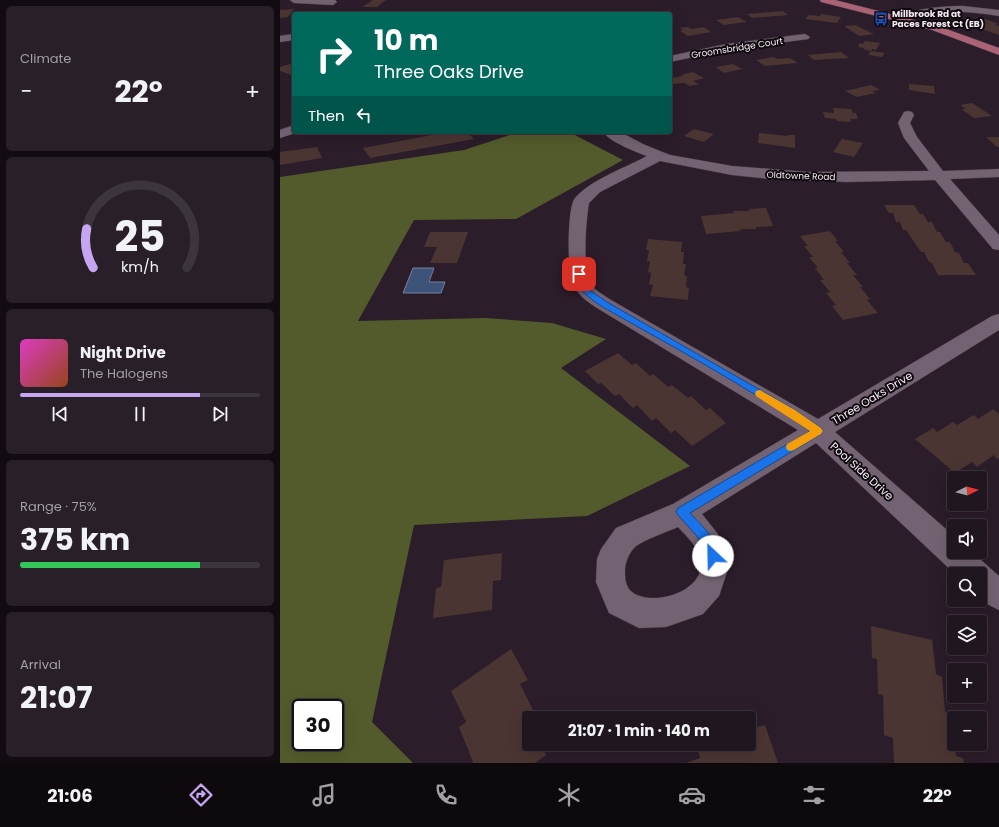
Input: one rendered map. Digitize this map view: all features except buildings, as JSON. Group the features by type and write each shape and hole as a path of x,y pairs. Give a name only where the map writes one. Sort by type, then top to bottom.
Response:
{"main road":[{"path":"824,0 902,19 961,36 999,52"}],"street":[{"path":"294,0 335,1"},
{"path":"323,10 335,1"},
{"path":"902,19 911,15 943,10 973,9 999,12"},
{"path":"280,39 292,37"},
{"name":"Groomsbridge Court","path":"672,59 726,47 805,38"},
{"path":"908,115 904,123 911,138 967,209 999,245"},
{"path":"280,134 292,130"},
{"name":"Oldtowne Road","path":"614,134 659,156 714,168 787,176 999,173"},
{"name":"Pool Side Drive","path":"659,156 594,189 581,201 578,222 579,274 581,283 585,290 604,304 745,385 792,413 818,431 968,567"},
{"name":"Three Oaks Drive","path":"682,512 999,321"},
{"path":"987,584 999,595"}],"green space":[{"path":"513,134 573,134 623,160 516,219 414,220 358,321 485,318 552,323 606,339 561,368 690,466 587,516 414,525 372,722 413,763 280,763 280,177 464,150"}],"water":[{"path":"413,268 434,268 429,282 445,282 441,293 403,293"}],"slow traffic":[{"path":"760,394 818,431 791,447"}],"place":[{"name":"Millbrook Rd at Paces Forest Ct (EB)","path":"881,19"}],"route":[{"path":"579,274 581,283 585,290 604,304 792,413 818,431 682,512 700,531 711,547 713,556"}]}
